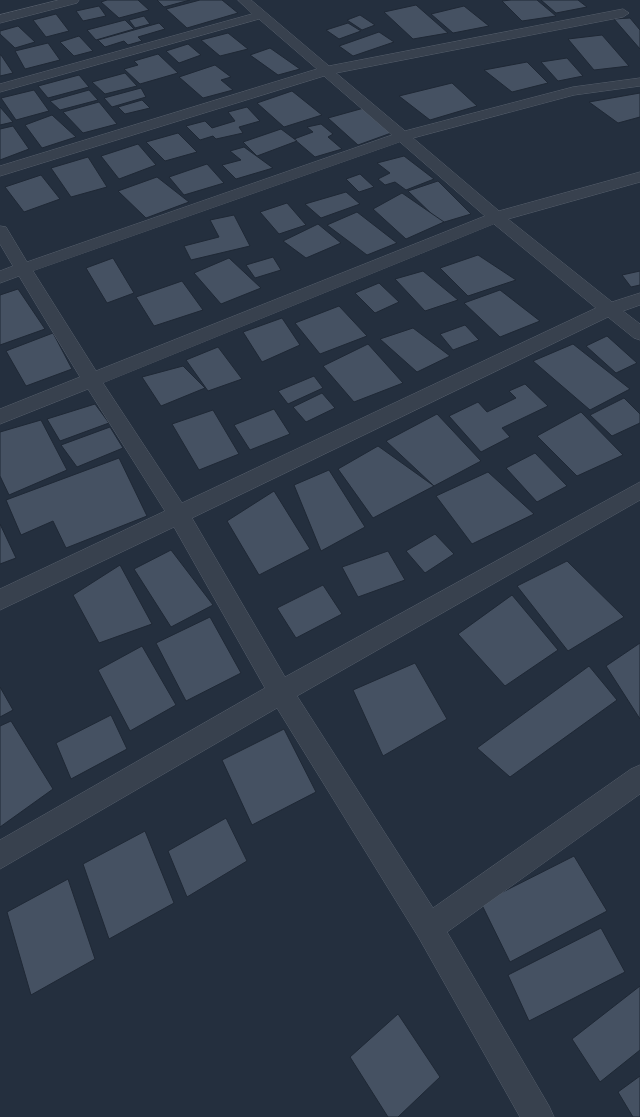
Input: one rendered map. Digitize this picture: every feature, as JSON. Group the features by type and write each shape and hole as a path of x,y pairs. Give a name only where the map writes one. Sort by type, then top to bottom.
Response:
{"street":[{"path":"0,19 73,0"},
{"path":"244,0 496,217 640,334"},
{"path":"0,171 325,71 624,13"},
{"path":"0,88 261,15"},
{"path":"0,278 403,136 573,91 640,82"},
{"path":"0,417 91,379 496,217 640,177"},
{"path":"0,231 91,379 178,514 281,692 429,928 538,1117"},
{"path":"0,600 609,309 640,299"},
{"path":"0,855 281,692 640,490"},
{"path":"429,928 640,778"}],"building":[{"path":"107,0 138,0 149,10 119,18 101,2"},
{"path":"157,0 190,0 164,7"},
{"path":"200,0 222,0 238,13 187,28 166,9"},
{"path":"537,0 556,16 522,21 502,1"},
{"path":"541,0 578,0 587,7 556,13"},
{"path":"416,5 448,33 413,39 384,12"},
{"path":"99,6 106,16 83,21 76,11"},
{"path":"464,6 489,26 453,33 431,14"},
{"path":"56,14 69,31 46,37 33,20"},
{"path":"360,15 375,25 362,30 347,20"},
{"path":"144,16 150,24 135,28 129,20"},
{"path":"630,18 640,30 640,49 614,19"},
{"path":"125,20 134,29 96,40 87,30"},
{"path":"159,23 165,29 138,37 142,41 128,45 124,41 105,47 98,40"},
{"path":"348,23 361,31 339,39 326,30"},
{"path":"18,26 35,42 15,48 0,34 0,31"},
{"path":"379,32 394,42 353,56 339,46"},
{"path":"228,33 248,49 220,56 201,40"},
{"path":"602,35 629,66 594,70 568,39"},
{"path":"79,36 93,51 74,56 60,42"},
{"path":"48,43 60,60 25,69 15,51"},
{"path":"188,44 201,55 179,63 166,51"},
{"path":"270,48 300,69 278,75 250,55"},
{"path":"158,54 178,73 140,84 124,69 138,65 134,61"},
{"path":"1,55 13,73 0,76"},
{"path":"567,58 583,76 558,81 541,62"},
{"path":"527,62 548,83 512,92 484,70"},
{"path":"215,65 231,77 221,80 233,90 203,98 179,77"},
{"path":"125,73 137,86 105,94 92,82"},
{"path":"79,75 89,87 48,98 38,86"},
{"path":"452,83 477,106 430,120 399,96"},
{"path":"141,88 146,97 112,107 104,98"},
{"path":"34,90 49,111 16,120 1,98"},
{"path":"89,90 98,100 60,110 50,101"},
{"path":"292,91 322,115 284,127 257,103"},
{"path":"640,93 640,117 618,123 589,102"},
{"path":"142,100 150,108 125,114 118,107"},
{"path":"99,102 117,124 83,133 63,112"},
{"path":"0,107 13,122 0,125"},
{"path":"247,107 260,121 239,127 243,133 216,139 213,136 200,140 186,126 205,121 212,128 235,121 228,112"},
{"path":"364,108 394,132 358,145 328,118"},
{"path":"52,115 76,137 42,148 25,125"},
{"path":"321,124 333,134 328,137 342,149 315,157 294,139 313,132 307,127"},
{"path":"13,126 29,149 0,160 0,129"},
{"path":"281,129 297,141 257,156 243,142"},
{"path":"178,133 197,152 165,161 146,142"},
{"path":"138,144 156,165 119,179 101,156"},
{"path":"244,147 273,168 236,179 222,165 241,160 230,151"},
{"path":"404,156 434,179 406,190 395,182 385,185 378,179 390,173 377,163"},
{"path":"88,157 107,187 71,197 51,168"},
{"path":"207,164 224,183 184,195 169,177"},
{"path":"360,174 374,187 359,192 346,179"},
{"path":"41,175 60,199 24,212 5,187"},
{"path":"157,177 189,202 146,218 118,191"},
{"path":"438,181 471,214 441,223 408,191"},
{"path":"346,192 360,204 321,218 305,204"},
{"path":"402,193 444,222 406,239 373,209"},
{"path":"287,203 306,225 279,234 260,212"},
{"path":"357,212 397,243 367,255 327,225"},
{"path":"234,215 250,246 191,260 184,246 219,237 210,220"},
{"path":"318,224 341,243 306,258 283,241"},
{"path":"478,255 516,280 468,296 440,268"},
{"path":"273,257 281,270 255,278 246,265"},
{"path":"113,258 134,293 107,303 86,268"},
{"path":"229,258 261,288 221,304 194,273"},
{"path":"423,271 458,300 425,311 395,279"},
{"path":"640,271 640,285 631,287 622,275"},
{"path":"182,281 203,310 154,326 136,297"},
{"path":"379,283 399,302 375,313 355,293"},
{"path":"18,289 45,329 0,345 0,295"},
{"path":"500,290 540,321 500,337 464,303"},
{"path":"339,306 367,336 320,354 295,323"},
{"path":"282,318 300,345 262,362 243,332"},
{"path":"465,325 479,340 453,350 440,334"},
{"path":"413,328 450,356 417,372 380,339"},
{"path":"53,333 72,369 26,386 6,351"},
{"path":"607,336 637,363 616,373 586,346"},
{"path":"368,344 403,383 354,402 323,366"},
{"path":"573,344 630,389 590,410 533,361"},
{"path":"218,347 242,379 208,391 186,360"},
{"path":"183,366 205,388 161,406 142,377"},
{"path":"314,376 323,388 288,404 278,391"},
{"path":"525,384 548,406 502,428 510,437 481,452 449,416 478,402 487,412 516,398 509,391"},
{"path":"322,393 335,408 306,422 293,407"},
{"path":"624,398 640,414 640,423 612,436 590,415"},
{"path":"95,404 109,423 60,441 47,419"},
{"path":"274,409 290,434 250,450 234,425"},
{"path":"213,410 239,454 199,470 172,424"},
{"path":"581,412 623,455 577,476 537,436"},
{"path":"437,414 481,461 434,486 386,441"},
{"path":"41,420 67,470 9,495 0,476 0,432"},
{"path":"110,427 123,448 77,467 61,445"},
{"path":"378,446 434,486 373,518 338,469"},
{"path":"535,453 567,486 537,502 506,468"},
{"path":"119,458 147,516 66,548 53,521 21,535 6,500"},
{"path":"329,470 365,527 321,551 294,485"},
{"path":"488,472 534,514 472,544 436,496"},
{"path":"274,491 310,549 259,575 227,521"},
{"path":"0,524 16,558 0,564"},
{"path":"435,534 454,554 425,573 406,551"},
{"path":"171,550 213,605 171,627 134,569"},
{"path":"388,551 405,580 358,597 342,567"},
{"path":"567,561 624,617 568,651 517,586"},
{"path":"120,565 152,624 99,643 73,595"},
{"path":"323,585 342,614 296,638 277,608"},
{"path":"512,595 558,650 505,686 458,634"},
{"path":"210,617 241,673 186,701 156,643"},
{"path":"640,643 640,719 606,666"},
{"path":"142,646 176,705 130,731 98,670"},
{"path":"415,663 447,719 383,756 353,690"},
{"path":"589,666 617,700 510,777 477,748"},
{"path":"0,687 13,710 0,717"},
{"path":"111,715 127,749 71,779 56,743"},
{"path":"11,721 53,789 0,827 0,726"},
{"path":"284,729 316,792 252,825 222,760"},
{"path":"226,818 247,861 187,897 168,851"},
{"path":"145,831 174,903 109,939 83,864"},
{"path":"574,856 607,911 510,962 481,903"},
{"path":"68,879 95,959 31,995 7,912"},
{"path":"601,928 625,972 529,1021 508,975"},
{"path":"640,986 640,1050 600,1082 572,1039"},
{"path":"398,1014 440,1077 398,1117 388,1117 350,1057"},
{"path":"640,1076 640,1117 633,1117 618,1092"}]}
